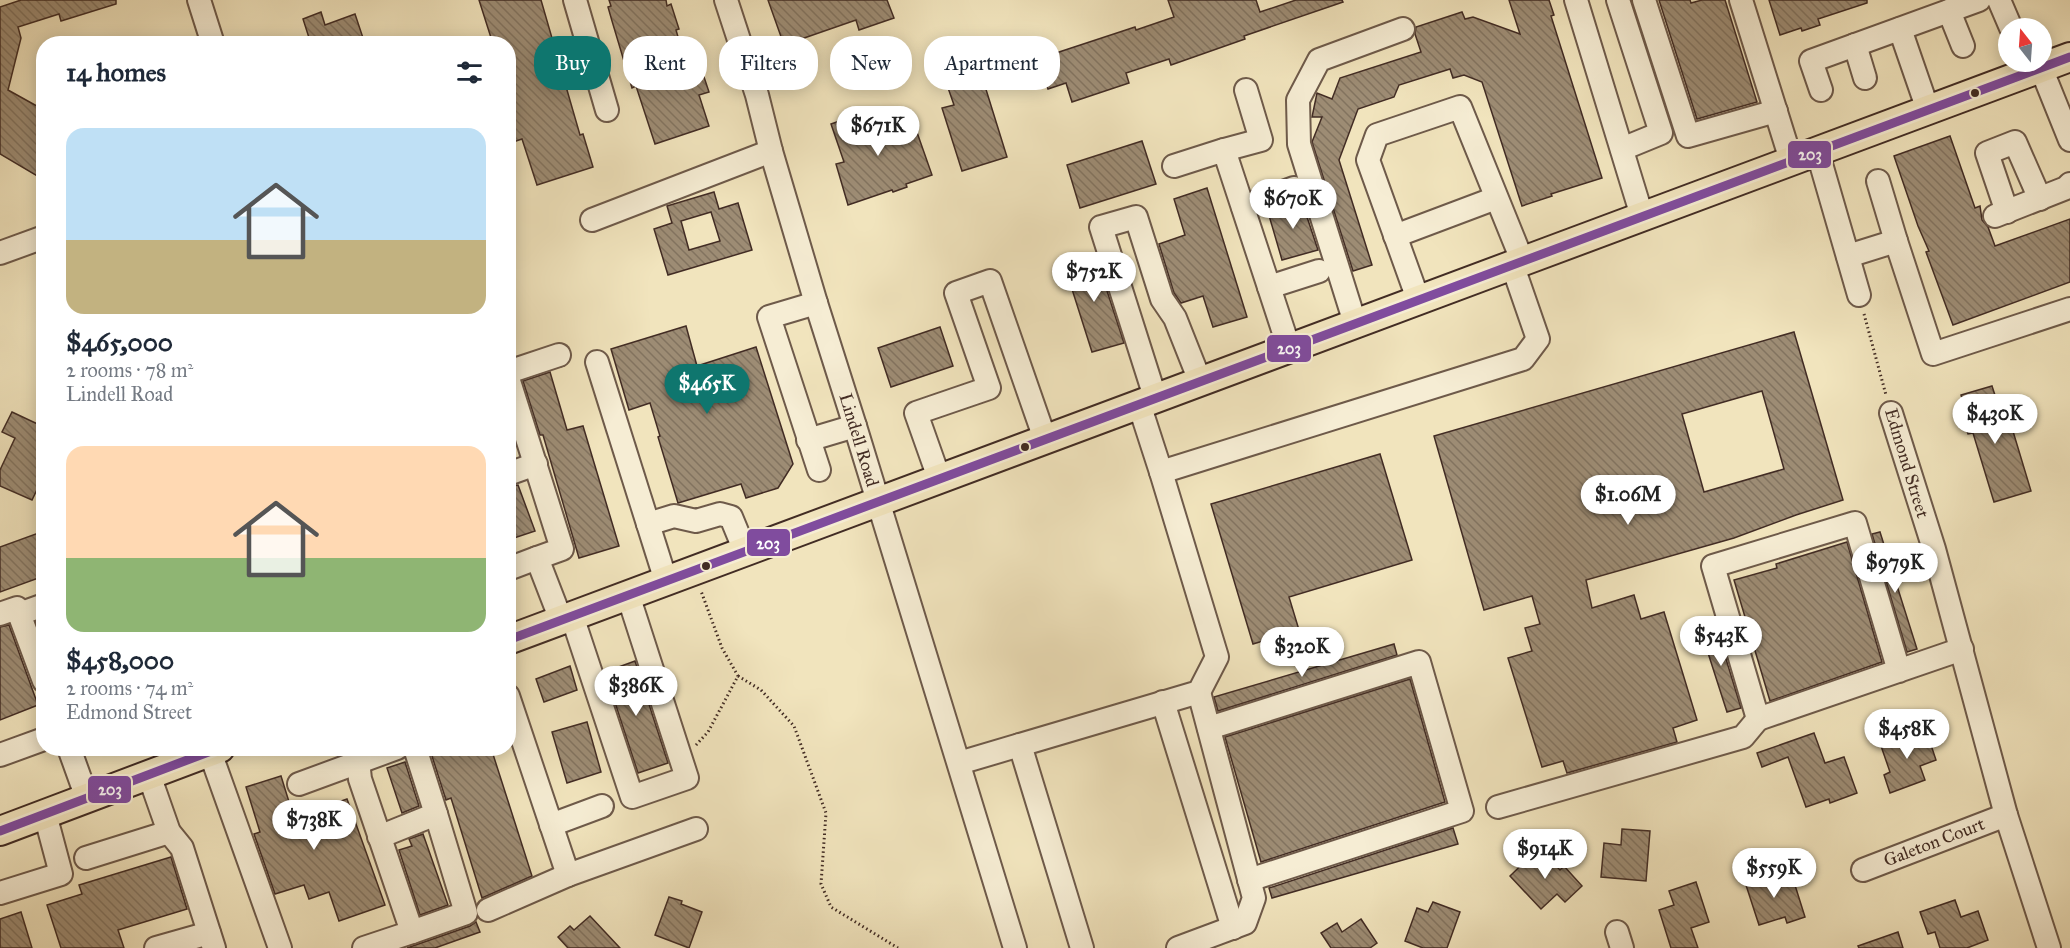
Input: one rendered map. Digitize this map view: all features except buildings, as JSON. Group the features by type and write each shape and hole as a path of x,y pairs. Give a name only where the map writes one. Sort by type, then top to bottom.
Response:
{"main road":[{"path":"2052,62 2070,57"},
{"path":"516,637 1928,110 2020,72"},
{"path":"0,831 199,756"}],"street":[{"path":"199,0 210,36"},
{"path":"575,0 607,110"},
{"name":"Lindell Road","path":"726,0 757,95 771,151 816,303 1015,948"},
{"path":"1576,0 1642,216"},
{"path":"1618,0 1661,133 1622,149"},
{"path":"1644,0 1688,136 1776,111"},
{"path":"1741,0 1791,160"},
{"path":"1821,90 1811,61 1978,0"},
{"path":"1999,0 2007,18"},
{"path":"1949,11 1963,46"},
{"path":"1900,28 1928,110"},
{"path":"1355,323 1299,144 1298,100 1319,60 1403,29"},
{"path":"1856,45 1865,78"},
{"path":"2035,72 2070,140"},
{"path":"1174,166 1261,140 1246,90"},
{"path":"1161,472 1522,359 1539,339 1496,198 1460,107 1377,135 1368,160 1418,299"},
{"path":"2040,199 2015,142 1987,153 2001,214 2040,199 2066,188 2070,184"},
{"path":"1224,150 1289,348"},
{"path":"1817,150 1859,295"},
{"path":"592,220 771,151"},
{"path":"1878,181 1933,354 2070,309"},
{"path":"1243,207 1294,188"},
{"path":"1395,236 1496,198"},
{"path":"1178,948 1245,923 1254,898 1199,692 1217,657 1161,472 1147,400 1101,227 1136,217 1162,299 1175,318 1200,381"},
{"path":"0,253 36,240"},
{"path":"1848,256 1896,241"},
{"path":"1269,287 1319,271"},
{"path":"989,388 956,293 990,281 1045,439"},
{"path":"816,303 769,317 819,470"},
{"path":"516,369 559,355"},
{"path":"597,362 666,581"},
{"path":"939,478 916,413 1023,377"},
{"path":"516,403 562,549 516,566"},
{"name":"Edmond Street","path":"1892,413 1962,649 2006,815 2049,948"},
{"path":"808,440 855,426"},
{"path":"516,471 536,464"},
{"path":"648,524 674,516 696,521 727,514 731,517 745,551"},
{"path":"1758,719 1713,567 1855,523 1899,671"},
{"path":"537,558 566,618 632,797 687,778 628,595"},
{"path":"36,607 9,614 36,650"},
{"path":"1498,807 1743,737 1758,719 1962,649"},
{"path":"1209,728 1419,663 1462,811 1249,880"},
{"path":"959,763 1199,692"},
{"path":"1163,702 1233,928"},
{"path":"516,720 568,875"},
{"path":"0,755 36,742"},
{"path":"1020,745 1082,948"},
{"path":"72,756 87,798"},
{"path":"217,756 280,948"},
{"path":"299,784 353,756"},
{"path":"355,756 360,779 412,932"},
{"path":"364,948 466,912 418,756"},
{"path":"149,775 169,832 182,848 211,940 156,948"},
{"path":"551,825 602,806"},
{"path":"0,893 61,874 45,814"},
{"path":"379,837 436,814"},
{"name":"Galeton Court","path":"1863,870 2006,815"},
{"path":"488,910 568,875 696,829"},
{"path":"87,858 169,832"}],"path":[{"name":"Edmond Street","path":"1859,295 1892,413"},
{"path":"693,571 722,648 738,676 761,690 794,726 826,813 821,884 831,907 898,948"},
{"path":"696,746 708,732 738,676"}],"transit line":[{"name":"203","path":"516,637 2070,57"},
{"name":"203","path":"0,831 198,756"}]}
